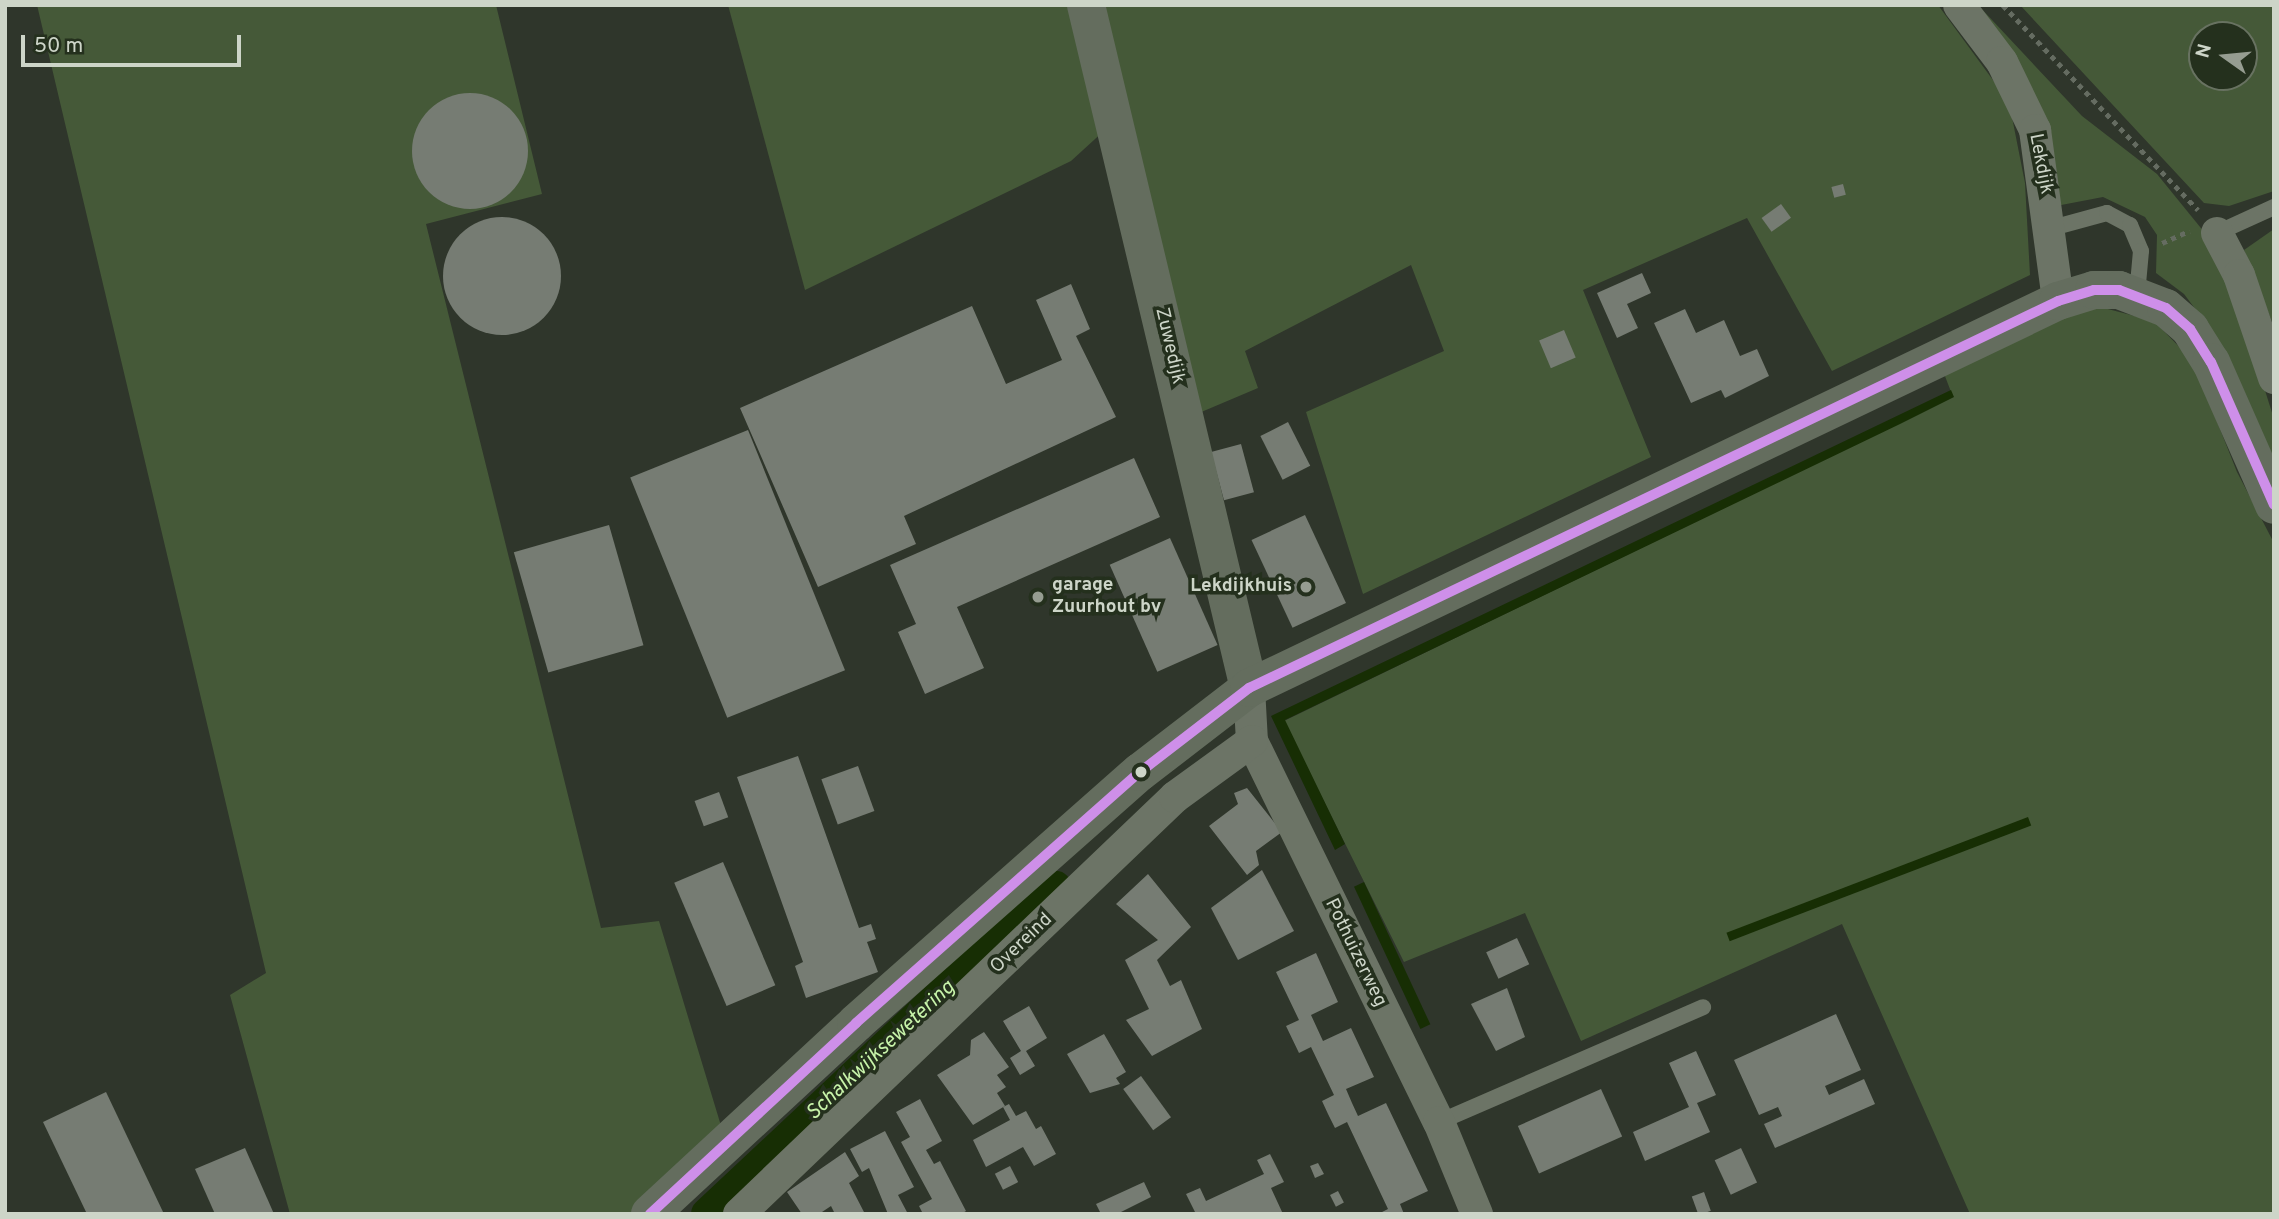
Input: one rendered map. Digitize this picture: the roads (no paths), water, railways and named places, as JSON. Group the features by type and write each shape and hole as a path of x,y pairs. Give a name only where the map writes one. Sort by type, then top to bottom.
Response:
{"street":[{"name":"Zuwedijk","path":"1086,5 1249,688"},
{"name":"Lekdijk","path":"1959,5 2002,62 2035,130 2052,228 2059,300"},
{"path":"2205,228 2239,275 2274,378"},
{"path":"650,1214 856,1023 1140,772 1249,688 2059,300 2094,290 2137,295 2166,308 2190,329 2211,362 2274,505"},
{"name":"Pothuizerweg","path":"1249,688 1252,741 1439,1122 1477,1214"},
{"name":"Overeind","path":"739,1214 1175,797 1252,741"}],"lane":[{"path":"2205,228 2274,207"},
{"path":"2052,228 2107,213 2130,225 2141,251 2137,295"},
{"path":"1439,1122 1703,1007"}],"waterway":[{"name":"Schalkwijksewetering","path":"707,1214 1055,887"}],"place":[{"name":"Lekdijkhuis","path":"1306,587"},
{"name":"garage Zuurhout bv","path":"1038,597"}]}
